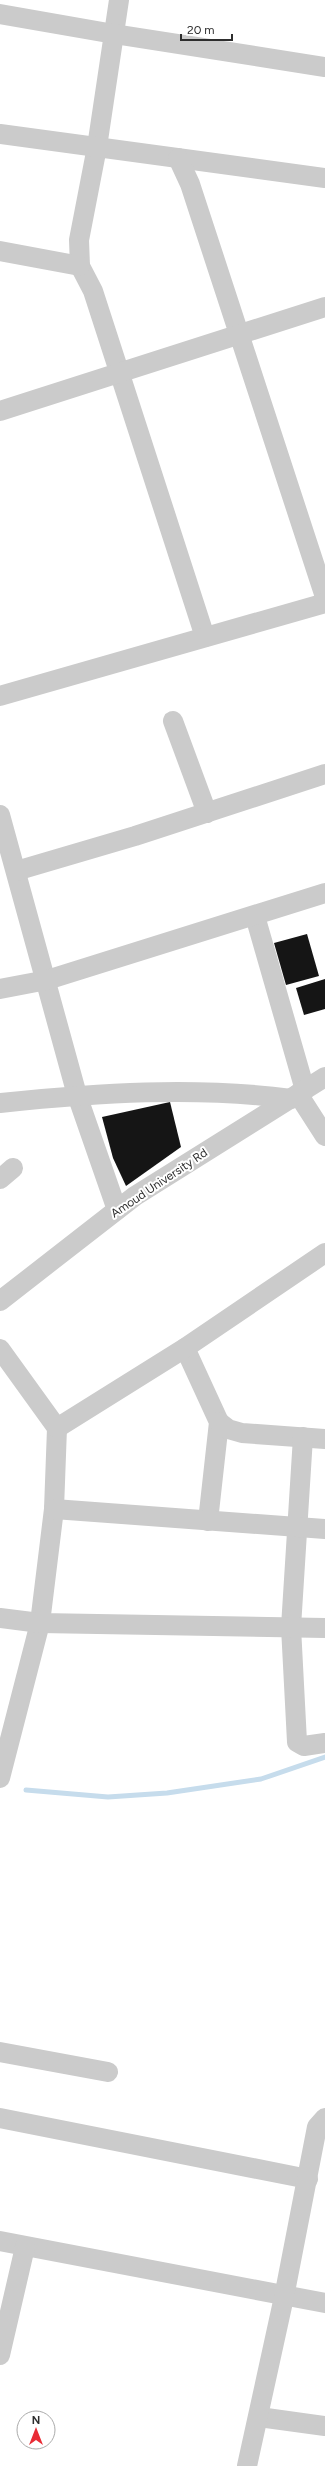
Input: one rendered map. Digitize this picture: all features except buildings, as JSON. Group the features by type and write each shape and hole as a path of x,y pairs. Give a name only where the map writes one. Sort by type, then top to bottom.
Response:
{"street":[{"path":"119,0 97,147 79,240 80,266 93,291 205,637"},
{"path":"0,14 324,71"},
{"path":"0,134 325,178"},
{"path":"178,158 190,184 325,597"},
{"path":"0,251 80,266"},
{"path":"0,411 240,336 325,307"},
{"path":"0,696 325,603"},
{"path":"173,721 207,812"},
{"path":"16,871 325,774"},
{"path":"0,815 3,842 16,871 47,980 77,1095 117,1210"},
{"path":"0,989 47,980 325,893"},
{"path":"255,916 298,1094 325,1136"},
{"name":"Amoud University Rd","path":"0,1301 117,1210 325,1077"},
{"path":"0,1103 77,1095 220,1092 298,1094"},
{"path":"57,1428 185,1348 325,1253"},
{"path":"185,1348 219,1422 228,1429 242,1433 325,1438"},
{"path":"0,1349 57,1428 54,1509 40,1623 0,1778"},
{"path":"208,1521 219,1422"},
{"path":"303,1437 291,1627 297,1742 304,1746 325,1743"},
{"path":"54,1509 325,1529"},
{"path":"0,1618 40,1623 325,1628"},
{"path":"0,2052 108,2072"},
{"path":"0,2118 308,2179"},
{"path":"247,2466 259,2417 284,2297 317,2127 325,2118"},
{"path":"0,2242 284,2297 325,2303"},
{"path":"0,2355 25,2247"},
{"path":"259,2417 325,2426"}],"waterway":[{"path":"26,1790 108,1797 167,1793 261,1779 325,1757"}]}
